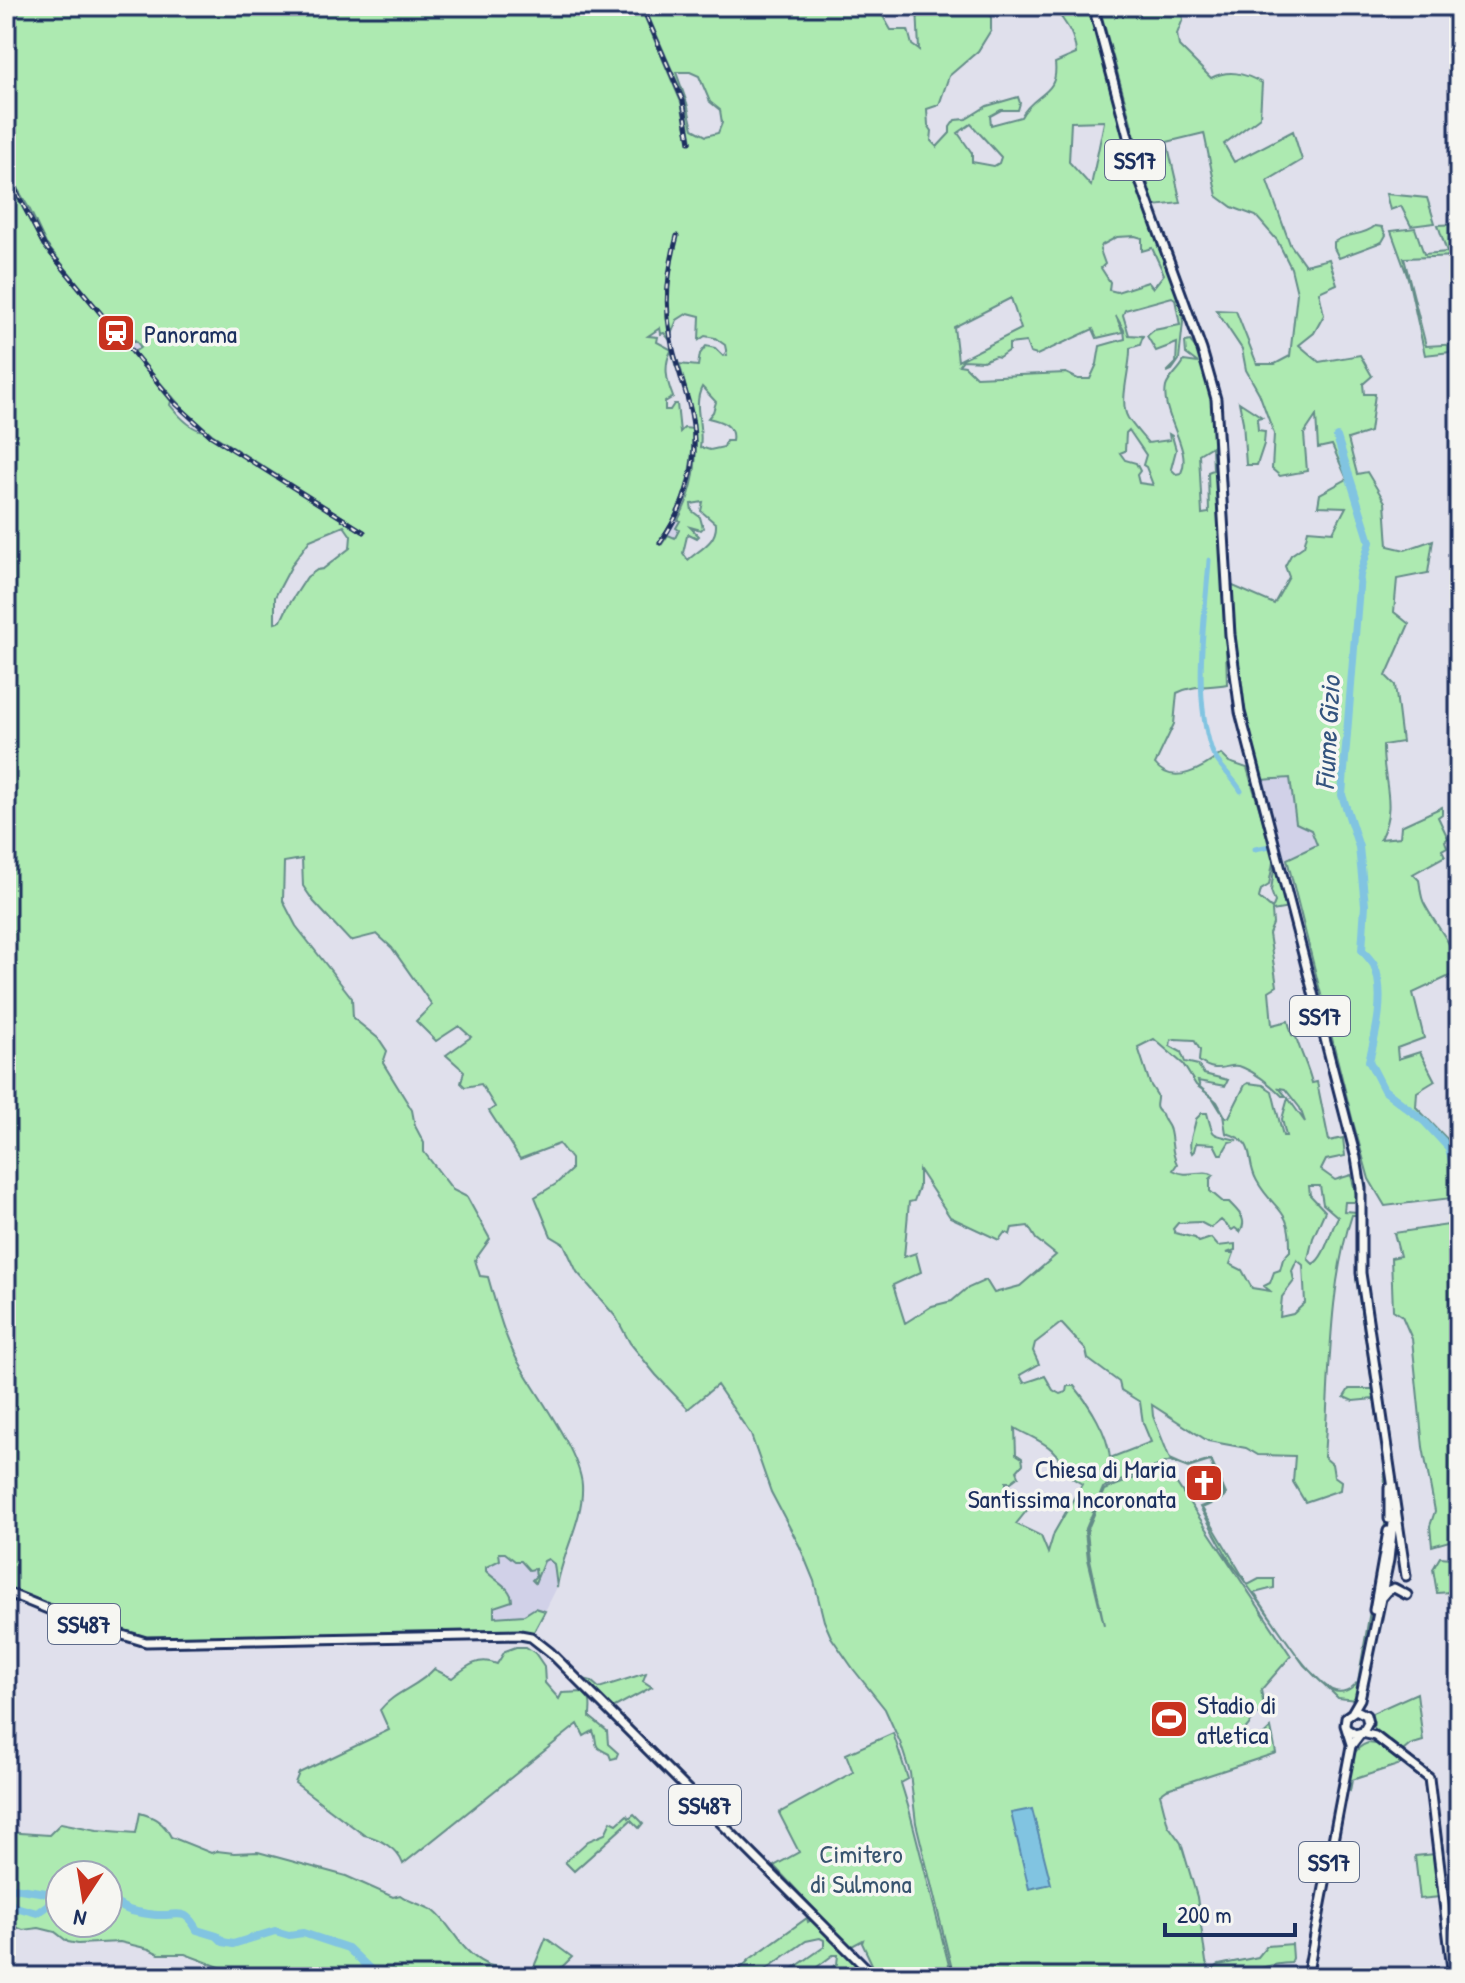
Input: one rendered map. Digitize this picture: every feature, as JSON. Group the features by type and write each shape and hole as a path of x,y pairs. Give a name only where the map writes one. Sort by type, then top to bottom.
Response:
{"main road":[{"name":"SS17","path":"1093,6 1140,181 1202,350 1216,399 1236,686 1356,1158 1361,1188 1361,1273 1394,1492 1392,1541 1368,1656"},
{"name":"SS17","path":"1353,1711 1360,1699 1388,1531 1388,1453"},
{"path":"1394,1492 1406,1576"},
{"path":"1381,1599 1394,1588 1407,1595"},
{"name":"SS487","path":"6,1592 82,1623 146,1642 531,1637 701,1801 875,1977"},
{"name":"SS17","path":"1360,1699 1364,1713"},
{"path":"1375,1736 1364,1713 1353,1711 1345,1718 1347,1729 1353,1734 1375,1736 1428,1777 1453,1977"},
{"path":"1361,1733 1368,1722"},
{"name":"SS17","path":"1307,1977 1351,1746 1347,1729"},
{"name":"SS17","path":"1351,1746 1361,1733"}],"shaded area":[{"path":"6,169 46,244 128,344 135,339 141,347 135,353 175,400 212,434 365,530 364,534 210,437 172,403 43,246 6,175"},
{"path":"680,366 696,429 694,469 678,519 679,530 675,538 662,545 659,543 680,509 691,468 693,430 676,367"},
{"path":"1290,778 1296,823 1311,830 1317,846 1281,860 1261,780"},
{"path":"499,1553 521,1561 529,1570 535,1569 536,1577 532,1580 535,1583 544,1561 552,1560 557,1587 545,1611 535,1608 524,1615 494,1617 494,1608 512,1601 510,1591 486,1571 486,1567 500,1560"}],"green space":[{"path":"6,6 640,6 681,102 689,143 692,142 685,100 644,6 870,6 880,11 891,30 908,30 912,45 919,50 917,6 986,6 991,11 991,30 978,51 949,76 939,105 927,109 931,141 937,147 950,133 955,120 966,119 987,106 1018,97 1018,110 1001,110 990,116 991,125 1021,117 1053,82 1055,63 1076,54 1071,34 1053,6 1090,6 1149,215 1181,306 1183,322 1179,360 1172,370 1167,372 1176,363 1177,343 1156,351 1147,336 1154,330 1180,325 1175,299 1172,297 1125,310 1123,315 1129,335 1143,336 1140,345 1130,348 1125,411 1148,443 1170,440 1169,434 1172,436 1176,450 1171,469 1176,474 1181,473 1183,454 1165,398 1169,380 1184,361 1198,363 1186,354 1185,342 1190,341 1204,365 1214,414 1224,568 1227,684 1196,687 1177,693 1174,724 1155,764 1162,771 1179,775 1206,765 1221,754 1229,762 1247,768 1274,857 1269,885 1261,890 1259,898 1272,909 1275,902 1271,891 1275,862 1289,908 1272,911 1273,924 1269,934 1277,986 1269,991 1272,1025 1288,1021 1312,1083 1317,1082 1329,1141 1343,1138 1345,1156 1326,1160 1321,1170 1335,1180 1351,1175 1358,1202 1345,1202 1344,1211 1358,1212 1357,1278 1387,1468 1388,1519 1356,1700 1338,1698 1323,1684 1339,1692 1350,1689 1358,1681 1386,1518 1384,1457 1374,1399 1353,1401 1344,1397 1349,1389 1373,1389 1356,1278 1356,1215 1352,1215 1338,1272 1329,1366 1324,1457 1332,1464 1334,1476 1341,1481 1340,1490 1305,1502 1293,1482 1295,1456 1258,1455 1246,1448 1208,1441 1152,1405 1153,1416 1170,1459 1188,1467 1211,1460 1226,1494 1224,1498 1202,1508 1248,1585 1259,1579 1274,1579 1274,1588 1254,1593 1279,1630 1228,1558 1200,1507 1222,1498 1224,1494 1210,1461 1188,1468 1170,1461 1103,1488 1085,1531 1088,1559 1104,1625 1087,1531 1104,1490 1165,1466 1291,1656 1261,1690 1264,1706 1244,1731 1256,1742 1271,1728 1276,1753 1160,1794 1168,1825 1181,1843 1197,1897 1210,1971 1219,1965 1258,1957 1267,1946 1292,1944 1291,1963 1262,1968 1247,1977 954,1977 916,1823 910,1773 900,1742 885,1709 831,1637 814,1581 771,1492 751,1435 717,1385 688,1409 630,1343 616,1317 577,1272 564,1244 551,1236 535,1197 571,1170 571,1159 559,1144 520,1159 489,1111 495,1107 481,1084 465,1087 461,1083 464,1071 446,1055 471,1037 459,1026 436,1041 416,1021 432,1005 392,948 377,934 350,941 303,886 302,859 284,862 283,901 296,926 352,998 353,1018 379,1039 387,1051 383,1063 412,1110 415,1126 424,1143 424,1152 453,1190 467,1197 490,1239 475,1260 480,1276 488,1277 511,1348 567,1442 580,1472 580,1510 557,1587 554,1564 548,1559 544,1561 535,1583 532,1580 536,1576 535,1569 529,1570 521,1561 515,1561 505,1553 499,1553 500,1560 486,1567 486,1571 506,1588 512,1601 494,1607 494,1617 524,1615 535,1608 545,1611 531,1637 146,1642 6,1592 6,1506 13,1506 6,1502 6,175 43,246 181,417 193,428 203,431 363,533 365,531 212,434 183,409 134,352 141,347 135,340 128,345 46,244 6,169","holes":["676,72 699,76 710,102 720,110 722,123 718,133 706,136 693,129","1104,121 1091,186 1069,162 1071,122","971,124 1001,157 994,166 972,162 972,153 958,133","1117,237 1142,238 1142,251 1152,248 1164,274 1153,288 1148,282 1117,292 1109,290 1110,282 1101,268 1105,264 1100,250 1102,245","1011,298 1021,329 958,361 954,327","688,313 700,316 699,340 705,336 715,338 725,345 727,355 723,356 715,348 706,346 700,354 698,366 679,364 674,351 657,342 658,337 648,336 660,328 661,334 664,333 669,339 677,320","1116,316 1124,330 1125,339 1100,346 1090,379 1078,379 1066,373 976,377 965,366 959,365 963,360 983,361 999,357 1009,350 1009,344 1026,342 1030,353 1037,355 1093,329 1097,338 1123,332","671,351 676,367 680,366 694,425 696,444 693,482 678,520 676,528 679,530 675,538 668,535 662,544 659,542 675,516 685,488 693,429 684,428 680,432 677,404 665,410 665,402 673,397 667,368","702,387 716,402 708,418 729,427 732,441 726,441 724,447 710,450 700,447 698,409","1129,430 1146,455 1143,465 1153,485 1139,483 1137,475 1140,471 1136,463 1125,460 1120,453 1125,451","1212,446 1213,470 1208,472 1209,513 1202,514 1199,454","703,502 701,511 716,524 716,530 707,545 688,560 683,553 687,536 699,536 690,527 701,530 700,517 692,511 691,504","344,526 351,536 350,548 307,577 281,621 275,623 275,597 293,563 310,540","1154,1039 1183,1064 1196,1085 1208,1094 1198,1081 1225,1086 1228,1080 1204,1074 1198,1065 1185,1062 1181,1052 1170,1046 1171,1040 1194,1040 1200,1050 1199,1061 1206,1066 1244,1068 1282,1096 1286,1096 1279,1088 1285,1089 1300,1108 1305,1122 1288,1098 1282,1119 1286,1136 1283,1136 1272,1091 1263,1085 1245,1085 1226,1118 1213,1098 1223,1115 1226,1133 1247,1146 1257,1181 1281,1211 1288,1226 1290,1251 1283,1259 1280,1270 1274,1272 1270,1283 1264,1286 1270,1291 1252,1288 1242,1270 1230,1264 1234,1253 1227,1253 1235,1250 1235,1244 1218,1246 1211,1238 1199,1242 1175,1233 1173,1229 1178,1223 1200,1222 1211,1228 1221,1220 1232,1230 1235,1228 1240,1232 1243,1223 1229,1202 1223,1202 1210,1191 1210,1179 1214,1175 1184,1174 1173,1170 1177,1164 1169,1129 1156,1107 1157,1095 1150,1084 1138,1047","919,1170 950,1217 999,1240 1005,1232 1010,1235 1012,1228 1028,1226 1036,1239 1056,1255 1020,1286 994,1293 986,1280 966,1289 952,1301 932,1306 905,1323 893,1285 921,1272 916,1253 904,1257 909,1202 914,1201 919,1187","1309,1186 1320,1186 1323,1204 1338,1217 1321,1256 1313,1264 1308,1259 1325,1211 1310,1195","1297,1260 1303,1265 1305,1303 1293,1314 1280,1317 1282,1297 1294,1281 1292,1271","1061,1323 1086,1350 1088,1359 1119,1382 1121,1390 1140,1402 1143,1423 1151,1442 1110,1458 1097,1420 1074,1386 1067,1386 1066,1392 1060,1394 1053,1390 1045,1376 1024,1383 1020,1375 1039,1364 1033,1351 1035,1343","1015,1428 1053,1450 1064,1473 1082,1484 1054,1533 1048,1553 1041,1536 1016,1524 1032,1504 1006,1493 1006,1482 1019,1476 1017,1471 1023,1464 1022,1458 1016,1454"]},
{"path":"1099,6 1180,6 1183,19 1177,34 1179,46 1211,78 1236,73 1262,83 1260,117 1224,144 1234,162 1293,131 1302,160 1267,181 1290,244 1305,265 1329,259 1337,284 1319,292 1324,315 1314,333 1299,345 1319,362 1360,355 1372,376 1363,384 1364,394 1375,394 1370,432 1348,439 1357,474 1367,472 1385,502 1388,546 1405,550 1433,540 1428,573 1397,579 1394,612 1409,624 1386,676 1395,685 1402,742 1383,745 1389,803 1380,839 1400,837 1401,826 1442,807 1442,814 1438,817 1448,838 1445,841 1447,847 1442,850 1445,856 1413,874 1419,880 1423,902 1451,948 1459,976 1456,973 1413,993 1424,1038 1397,1048 1398,1059 1420,1052 1435,1081 1417,1092 1416,1107 1448,1140 1459,1143 1459,1529 1453,1540 1432,1546 1430,1526 1435,1511 1423,1447 1412,1339 1402,1316 1393,1310 1391,1258 1400,1256 1394,1233 1455,1224 1451,1198 1385,1206 1369,1179 1287,859 1317,845 1311,830 1296,823 1290,778 1261,780 1241,701 1231,585 1274,604 1289,577 1285,566 1291,555 1304,546 1308,530 1333,532 1346,507 1318,506 1320,494 1347,479 1332,445 1318,448 1316,416 1304,434 1307,471 1280,476 1272,469 1274,434 1259,393 1246,370 1242,349 1216,310 1236,311 1257,364 1275,364 1290,356 1297,293 1291,268 1277,240 1256,216 1232,207 1217,196 1204,133 1167,142 1181,203 1154,206"},
{"path":"1386,194 1427,198 1435,223 1411,226 1401,206 1390,210"},
{"path":"1459,224 1459,256 1404,258 1426,346 1459,344 1459,351 1425,355 1408,278 1391,231 1415,228 1424,254 1447,252 1438,225"},
{"path":"1375,226 1382,227 1386,235 1382,242 1339,258 1334,242"},
{"path":"1239,402 1262,417 1257,418 1258,430 1265,431 1257,465 1246,465"},
{"path":"1207,1113 1214,1134 1237,1140 1229,1142 1222,1154 1214,1144 1196,1143 1192,1153 1191,1137 1196,1119"},
{"path":"1440,1557 1451,1558 1453,1562 1455,1580 1451,1592 1437,1593 1433,1569"},
{"path":"526,1647 535,1653 544,1666 545,1683 559,1699 562,1693 584,1692 587,1695 590,1717 607,1731 608,1744 618,1753 616,1758 611,1759 597,1746 593,1731 584,1736 578,1724 403,1864 387,1845 364,1835 295,1783 299,1773 389,1730 380,1710 434,1669 452,1678 478,1662 497,1664 505,1651"},
{"path":"646,1673 643,1681 652,1687 611,1709 580,1678 591,1681 599,1688"},
{"path":"1417,1693 1423,1741 1403,1751 1375,1730 1370,1714"},
{"name":"Cimitero di Sulmona","path":"893,1733 908,1779 901,1783 952,1977 878,1977 863,1940 850,1947 774,1866 799,1852 779,1813 853,1772 846,1754"},
{"path":"1368,1743 1376,1744 1404,1763 1352,1780 1350,1791 1346,1789 1353,1755"},
{"path":"140,1813 158,1821 171,1837 211,1853 258,1852 346,1876 434,1911 463,1946 486,1964 524,1969 539,1977 246,1977 185,1954 159,1954 120,1942 68,1942 64,1939 124,1939 124,1859 44,1859 44,1929 23,1930 6,1923 6,1832 49,1835 61,1823 136,1833"},
{"path":"634,1814 643,1823 639,1828 631,1820 574,1871 565,1862 588,1841 605,1834 611,1821 617,1824 627,1815 629,1818"},
{"path":"1435,1854 1440,1897 1420,1899 1415,1856"},
{"path":"807,1918 808,1922 813,1919 869,1977 853,1974 847,1977 817,1977 837,1964 838,1955 833,1955 804,1977 781,1977 824,1947 824,1940 820,1938 806,1941 755,1977 732,1977 750,1959"},
{"path":"546,1938 572,1957 560,1969 568,1977 541,1977 533,1969"}],"water":[{"path":"1032,1809 1051,1884 1029,1889 1011,1813"}],"waterway":[{"name":"Fiume Gizio","path":"1337,437 1370,542 1360,575 1342,795 1359,847 1365,905 1362,950 1378,976 1379,1013 1369,1061 1384,1090 1424,1121 1449,1148 1459,1188"},
{"path":"1209,560 1201,681 1206,729 1214,756 1241,791"},
{"path":"1255,849 1270,846"},
{"path":"6,1887 44,1893"},
{"path":"6,1889 12,1906 37,1913 44,1908"},
{"path":"124,1908 156,1915 185,1915 197,1930 233,1944 275,1931 289,1935 303,1933 348,1948 378,1977"},
{"path":"1365,1977 1379,1972"}],"railway":[{"path":"642,6 683,101 690,142"},
{"path":"6,172 44,245 174,402 211,436 364,532"},
{"path":"660,543 685,494 694,441 693,423 673,351 667,309 669,272 677,236"}],"place":[{"name":"Panorama","path":"116,333"},
{"name":"Chiesa di Maria Santissima Incoronata","path":"1204,1483"},
{"name":"Stadio di atletica","path":"1169,1719"}]}
